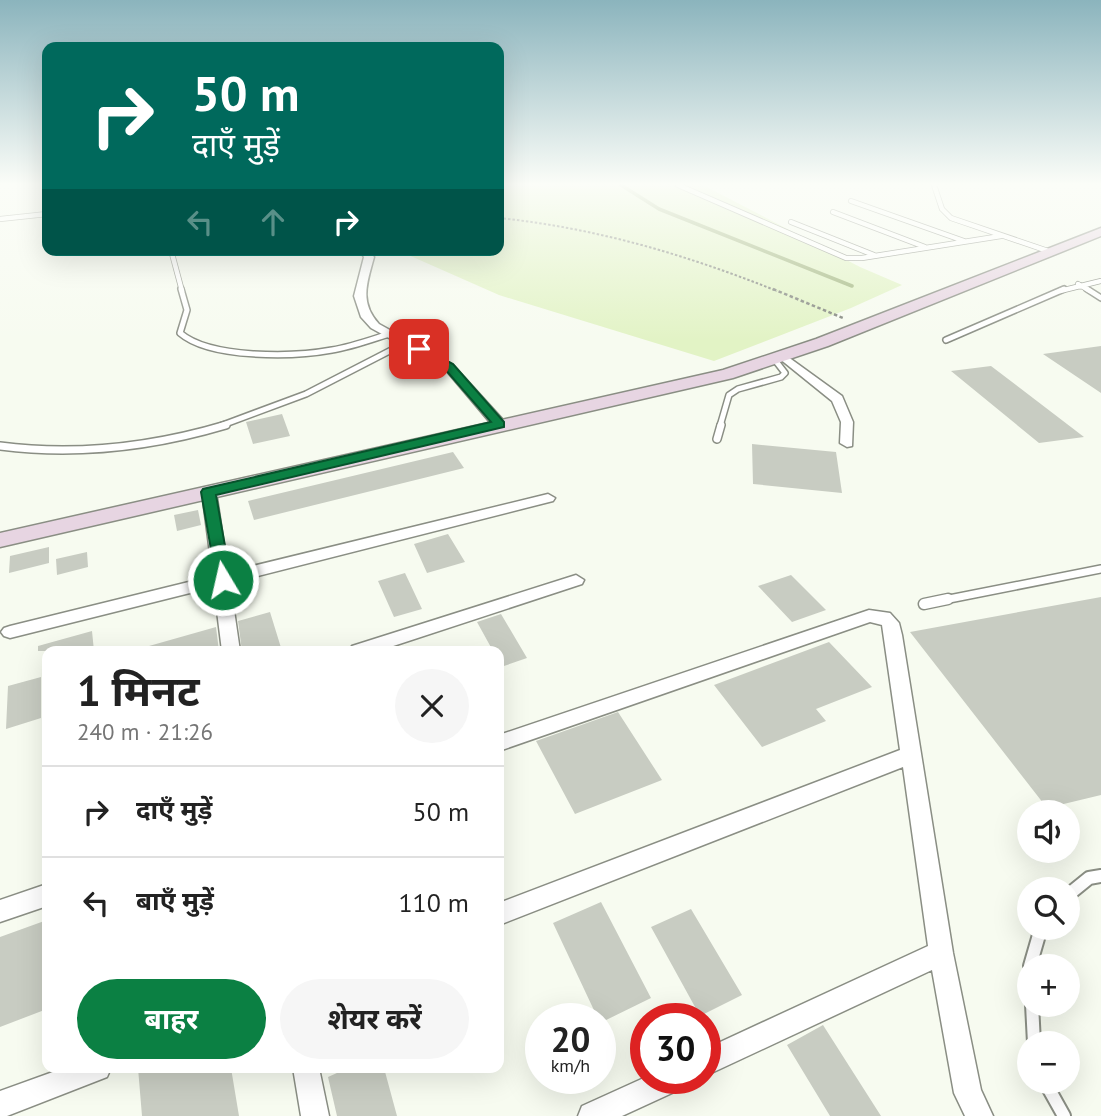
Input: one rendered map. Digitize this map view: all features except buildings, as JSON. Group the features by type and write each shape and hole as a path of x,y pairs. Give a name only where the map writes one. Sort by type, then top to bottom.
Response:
{"main road":[{"path":"0,540 727,374 780,359 1087,237"}],"street":[{"path":"368,256 359,296 360,305 375,326 449,367 499,424"},
{"path":"780,359 838,399 847,422 847,443"},
{"path":"209,492 230,646"},
{"path":"10,632 548,498"},
{"path":"373,646 576,580"},
{"path":"504,741 869,616 877,616 890,623 941,953 968,1093 979,1116"},
{"path":"504,912 910,755"},
{"path":"0,911 42,897"},
{"path":"721,1056 941,953"},
{"path":"0,1105 85,1073"},
{"path":"307,1073 315,1116"},
{"path":"592,1116 639,1094"}],"lane":[{"path":"796,237 839,256 853,259 995,237"},
{"path":"829,237 877,256"},
{"path":"899,237 928,248"},
{"path":"953,237 967,242"},
{"path":"1004,237 1048,251"},
{"path":"173,256 187,310 180,333 190,342 265,353 311,353 338,349 389,334"},
{"path":"946,340 1078,284 1101,281"},
{"path":"1078,284 1101,298"},
{"path":"0,446 38,452 74,451 122,447 210,429 290,402 405,343"},
{"path":"717,439 729,394 781,377 785,373 780,359"},
{"path":"924,604 1101,569"},
{"path":"1080,885 1089,878 1101,876"},
{"path":"1052,1094 1064,1116"}],"path":[{"path":"610,237 691,258 741,275 864,327"}],"green space":[{"path":"504,237 803,237 902,285 851,308 714,361 499,295 411,256 504,256"}],"waterway":[{"path":"729,237 852,286"}],"route":[{"path":"223,580 209,492 499,424 449,367 419,349"}]}
